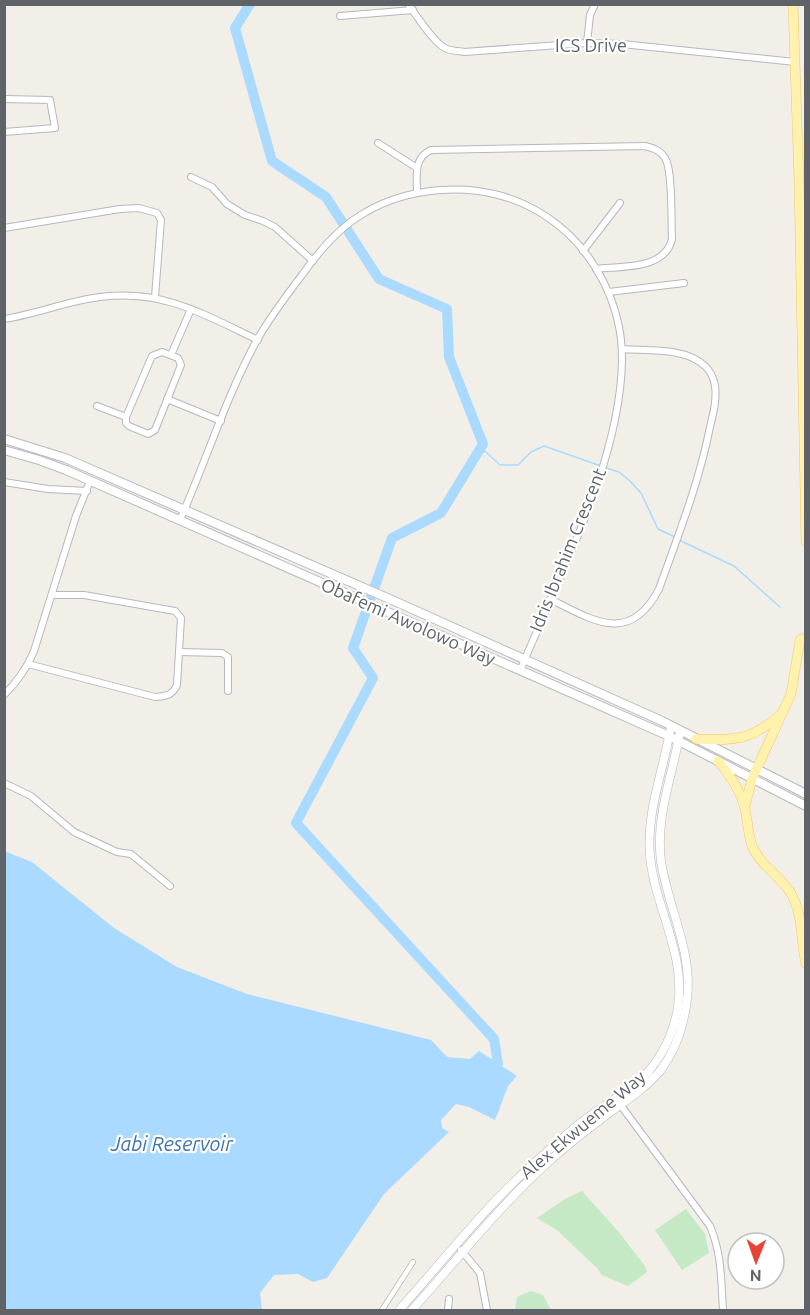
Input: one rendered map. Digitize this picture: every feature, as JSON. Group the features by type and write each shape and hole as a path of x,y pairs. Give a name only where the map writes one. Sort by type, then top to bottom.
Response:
{"main road":[{"path":"793,4 795,62 801,80 806,542"},
{"name":"Obafemi Awolowo Way","path":"4,439 65,458 338,576 670,726 806,794"},
{"name":"Obafemi Awolowo Way","path":"4,450 39,460 90,481 669,736 806,806"},
{"path":"745,808 752,779 783,712 793,684 800,640 806,637"},
{"path":"696,739 743,738 766,727 783,712"},
{"path":"718,761 733,780 745,808 753,847 759,859 790,892 800,912 806,964"}],"street":[{"path":"587,43 590,15 595,4"},
{"path":"340,16 410,7"},
{"name":"ICS Drive","path":"410,7 436,41 444,48 454,51 587,43 622,44 795,62"},
{"path":"4,99 50,100 54,128 4,132"},
{"path":"378,143 417,168"},
{"path":"417,194 419,159 424,153 439,148 645,146 659,151 664,156 669,172 672,239 670,248 658,260 648,263 596,269"},
{"path":"191,177 212,187 227,204 245,215 275,227 313,261"},
{"name":"Idris Ibrahim Crescent","path":"180,520 258,340 313,261 333,238 363,213 388,202 417,194 453,189 486,192 514,200 551,219 583,251 609,292 618,322 622,349 617,410 597,485 520,671"},
{"path":"583,251 620,204"},
{"path":"4,228 120,209 151,210 157,213 161,220 155,297"},
{"path":"609,292 684,283"},
{"path":"4,319 98,297 130,295 155,297 191,309 258,340"},
{"path":"171,355 191,309"},
{"path":"550,599 601,622 627,622 639,616 651,605 659,589 700,473 716,402 712,375 694,358 676,353 622,349"},
{"path":"162,352 171,355 178,358 180,365 168,399 152,433 148,434 129,426 126,423 126,417 152,356 162,352"},
{"path":"168,399 221,421"},
{"path":"97,406 126,417"},
{"path":"4,695 28,664 76,516 90,481"},
{"path":"4,482 48,489 87,491"},
{"path":"28,664 155,697 166,697 173,693 177,685 181,618 171,609 84,595 52,595"},
{"path":"179,652 222,653 228,657 228,691"},
{"name":"Alex Ekwueme Way","path":"412,1311 518,1192 646,1074 660,1056 671,1034 678,1007 678,961 652,871 649,844 651,819 670,726"},
{"name":"Alex Ekwueme Way","path":"399,1311 510,1186 540,1157 595,1112 650,1081 666,1061 678,1038 685,1012 688,984 685,953 668,891 660,848 663,808 680,731"},
{"path":"4,783 31,796 74,832 117,852 131,854 170,886"},
{"path":"618,1101 710,1226 721,1263 723,1311"},
{"path":"457,1245 480,1273 487,1311"},
{"path":"382,1311 413,1262"},
{"path":"448,1311 449,1299"}],"green space":[{"path":"582,1191 645,1266 647,1272 628,1286 602,1275 558,1231 537,1218 565,1199"},
{"path":"686,1209 705,1234 709,1253 682,1270 655,1230"},
{"path":"531,1291 543,1295 551,1310 515,1310 517,1297"}],"water":[{"name":"Jabi Reservoir","path":"4,851 32,862 114,928 177,967 247,994 431,1040 447,1057 470,1059 479,1051 517,1076 508,1086 495,1120 469,1107 456,1104 441,1120 442,1128 449,1132 384,1194 327,1278 313,1282 298,1274 274,1275 260,1293 262,1310 5,1310"}],"waterway":[{"path":"250,4 235,28 272,161 326,197 379,279 447,309 449,357 483,444 441,513 392,538 353,648 373,678 296,823 494,1039 498,1064"},
{"path":"479,450 486,452 500,465 518,465 531,452 544,446 601,466"},
{"path":"606,468 619,472 630,481 641,493 658,529 675,537"},
{"path":"679,540 734,566 780,607"}]}
